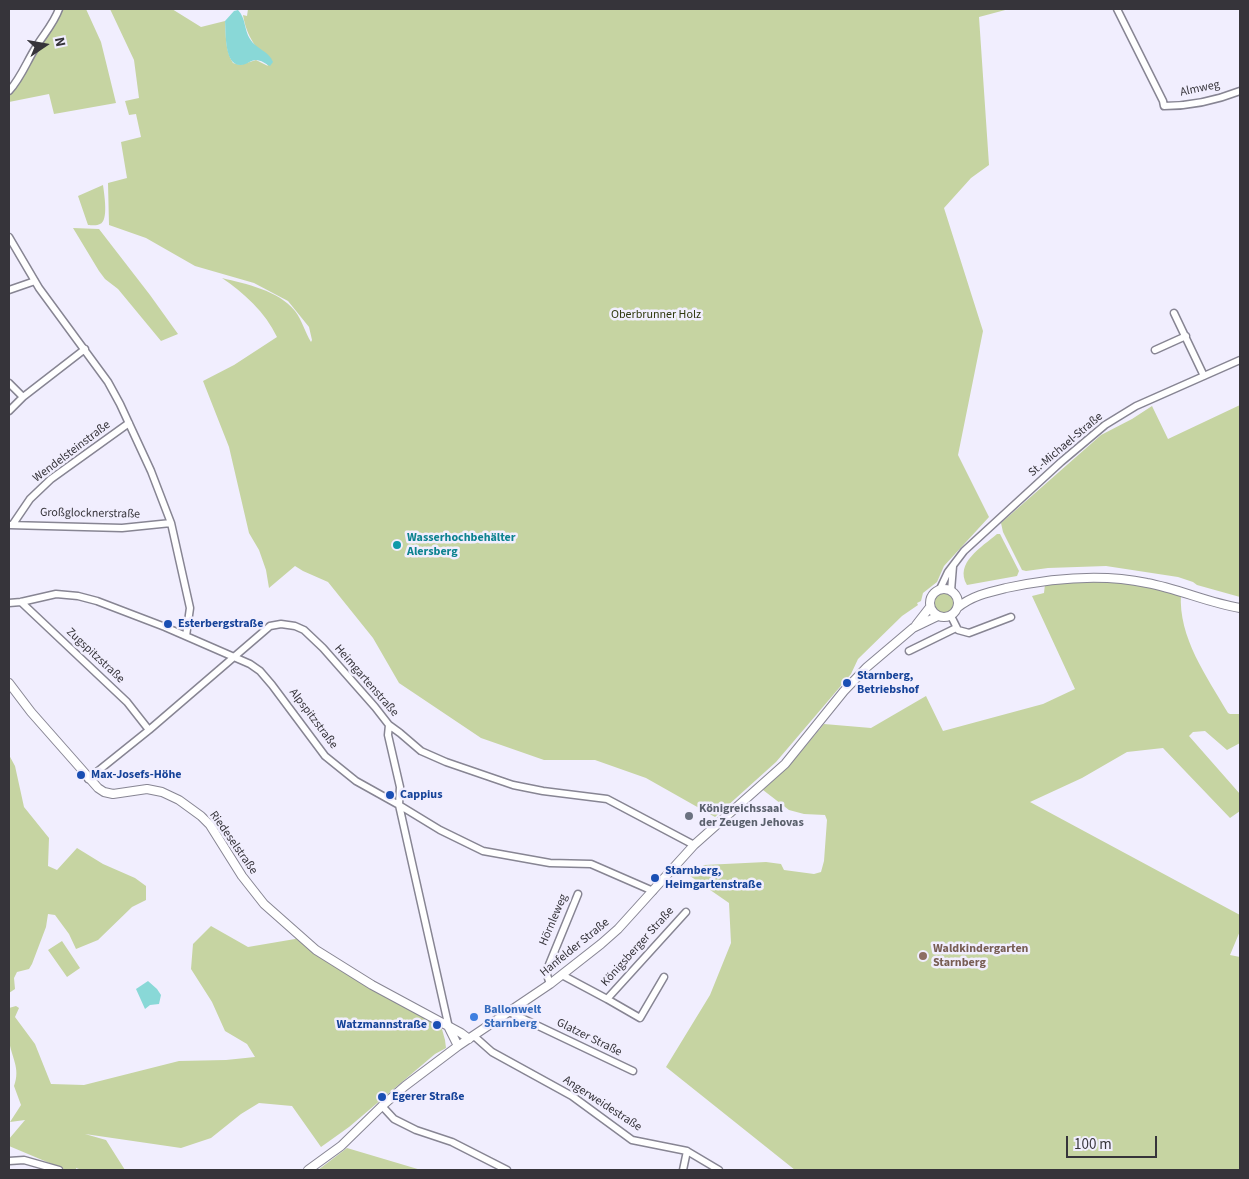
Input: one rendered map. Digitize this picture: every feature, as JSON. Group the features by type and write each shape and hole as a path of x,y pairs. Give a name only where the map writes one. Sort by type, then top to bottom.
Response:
{"street":[{"path":"9,91 17,81 36,46 52,24 59,9"},
{"name":"Almweg","path":"1117,9 1164,106 1214,100 1240,91"},
{"path":"9,237 35,281 110,385 151,471 171,523 190,608 186,636"},
{"path":"9,290 35,281"},
{"path":"1174,313 1204,376"},
{"path":"1156,350 1186,336"},
{"path":"9,411 22,398 85,350"},
{"name":"St.-Michael-Straße","path":"940,589 948,572 964,551 1061,462 1105,425 1136,406 1240,360"},
{"path":"9,384 22,398"},
{"name":"Wendelsteinstraße","path":"11,524 30,499 51,479 129,423"},
{"name":"Großglocknerstraße","path":"11,524 122,528 171,523"},
{"path":"954,565 952,592 958,600 957,608"},
{"path":"980,595 940,589 931,596 930,607 938,616 947,617 951,616 957,608 980,595 998,590 1028,583 1070,578 1107,578 1147,582 1240,608"},
{"name":"Alpspitzstraße","path":"9,603 56,594 78,596 97,601 186,636 250,664 260,671 272,685 325,756 356,781 440,830 484,851 550,863 591,864 653,891"},
{"name":"Zugspitzstraße","path":"21,602 127,702 149,730"},
{"name":"Hanfelder Straße","path":"308,1170 341,1146 382,1106 458,1046 550,984 618,929 694,844 785,764 844,691 913,628 930,607"},
{"name":"Hanfelder Straße","path":"913,628 938,616"},
{"path":"951,616 956,628 962,632 969,633 1011,617"},
{"name":"Heimgartenstraße","path":"88,779 149,730 270,626 281,624 295,626 304,630 323,648 388,725 422,751 446,762 513,785 543,791 607,799 694,844"},
{"path":"909,652 956,628"},
{"name":"Riedeselstraße","path":"9,683 88,779 104,792 113,794 147,789 162,792 179,800 210,825 242,876 264,904 316,950 372,985 449,1028 471,1038"},
{"path":"388,725 388,735 400,787 399,805 449,1028 458,1046"},
{"name":"Hörnleweg","path":"550,984 546,972 578,894"},
{"name":"Königsberger Straße","path":"607,999 686,912"},
{"name":"Königsberger Straße","path":"562,975 640,1018 664,977"},
{"name":"Glatzer Straße","path":"509,1012 633,1072"},
{"name":"Angerweidestraße","path":"471,1038 492,1052 572,1096 632,1140 687,1151 719,1170"},
{"path":"382,1106 394,1119 416,1130 452,1142 507,1170"},
{"path":"683,1170 687,1151"},
{"path":"9,1161 24,1160 59,1170"}],"green space":[{"path":"60,9 86,9 101,42 116,103 54,114 49,94 9,102 9,93"},
{"name":"Oberbrunner Holz","path":"110,9 172,9 201,27 225,21 227,48 233,63 240,65 256,60 268,66 247,30 243,15 247,16 248,9 1009,9 979,17 989,165 971,178 944,208 983,331 958,455 989,517 944,566 937,582 923,593 921,601 917,603 918,605 902,616 858,659 851,674 776,762 715,817 646,778 595,760 544,760 481,738 399,683 373,638 328,582 295,566 269,588 266,570 259,550 249,533 229,447 203,381 234,365 277,337 266,319 253,304 222,278 261,289 280,298 300,318 311,342 309,327 288,301 254,283 195,266 146,238 109,225 108,183 127,178 121,142 141,137 136,114 129,115 125,101 139,98 134,60"},
{"path":"103,185 105,206 103,222 99,225 88,225 78,196"},
{"path":"73,228 99,229 178,334 161,341 118,289 105,279"},
{"path":"1240,405 1240,597 1197,585 1178,577 1106,566 1022,570 1003,532 1001,523 1101,435 1152,406 1168,439"},
{"path":"997,534 1000,534 1019,571 1017,576 967,585 964,570 967,563 977,550"},
{"path":"1090,581 1131,583 1181,594 1184,626 1203,671 1228,713 1240,714 1240,743 1227,750 1205,731 1193,732 1189,736 1240,794 1240,811 1230,818 1163,748 1127,752 1082,778 1030,802 1240,915 1240,931 1230,955 1240,957 1240,1170 795,1170 666,1067 710,995 731,943 729,903 690,876 704,865 766,862 781,864 784,870 814,874 821,872 824,861 827,820 825,815 804,814 789,810 763,790 789,766 824,724 871,728 926,696 943,731 1043,704 1075,689 1032,596 1044,593 1045,584"},
{"path":"944,592 952,595 955,603 952,611 944,614 936,611 933,603 936,595"},
{"path":"9,755 15,766 24,807 49,838 48,866 57,870 77,848 103,864 135,878 146,886 146,900 132,907 98,940 76,949 69,934 55,915 48,914 46,927 32,964 29,969 17,972 14,978 15,989 9,993"},
{"path":"211,926 248,947 295,939 300,935 440,1022 446,1048 435,1054 349,1127 321,1147 292,1106 259,1103 241,1114 211,1138 181,1148 85,1134 106,1140 125,1170 82,1170 76,1168 76,1170 66,1170 9,1146 9,1139 25,1120 10,1122 21,1105 14,1086 16,1080 15,1063 8,1036 9,1008 16,1006 19,1008 15,1017 35,1044 51,1084 84,1085 179,1061 255,1057 247,1044 225,1031 212,1002 191,969 193,944"},
{"path":"62,941 80,968 67,977 48,950"},
{"path":"347,1148 421,1170 318,1170"}],"shaded area":[{"path":"238,10 241,13 250,39 271,58 273,62 270,66 258,60 241,65 235,64 231,60 227,48 225,21 234,11"},
{"path":"148,981 161,995 159,1004 150,1005 145,1009 136,989"}],"place":[{"name":"Wasserhochbehälter Alersberg","path":"397,545"},
{"name":"Esterbergstraße","path":"168,624"},
{"name":"Starnberg, Betriebshof","path":"847,683"},
{"name":"Max-Josefs-Höhe","path":"81,775"},
{"name":"Cappius","path":"390,795"},
{"name":"Königreichssaal der Zeugen Jehovas","path":"689,816"},
{"name":"Starnberg, Heimgartenstraße","path":"655,878"},
{"name":"Waldkindergarten Starnberg","path":"923,956"},
{"name":"Ballonwelt Starnberg","path":"474,1017"},
{"name":"Watzmannstraße","path":"437,1025"},
{"name":"Egerer Straße","path":"382,1097"}]}
